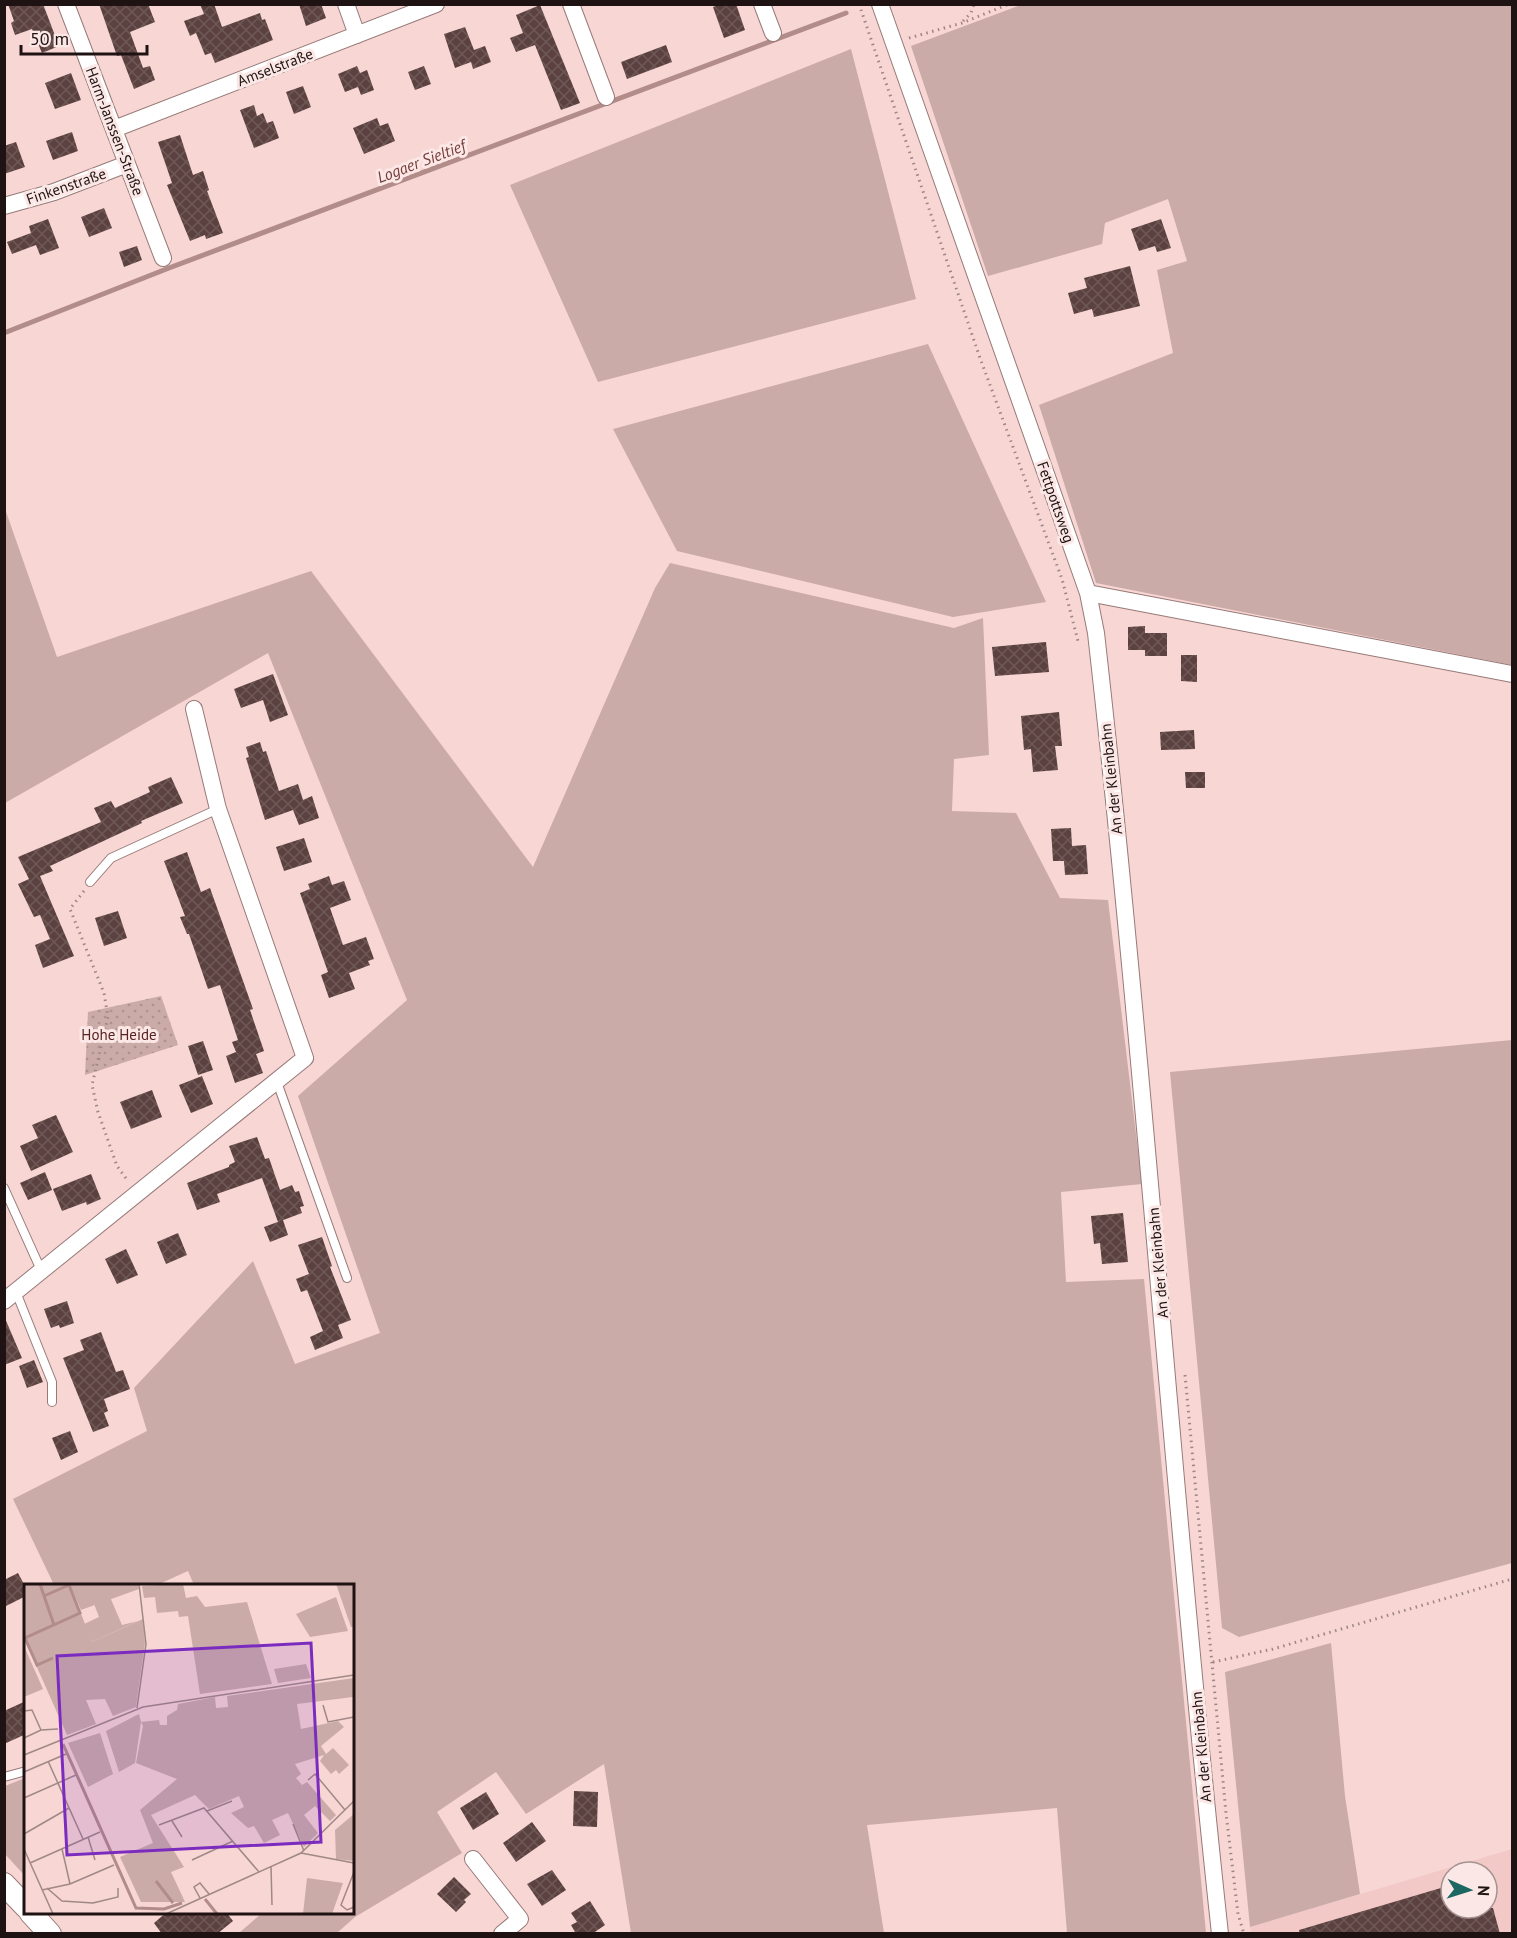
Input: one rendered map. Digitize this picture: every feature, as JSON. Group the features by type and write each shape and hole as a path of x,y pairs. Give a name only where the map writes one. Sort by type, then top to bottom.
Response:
{"street":[{"name":"Harm-Janssen-Straße","path":"66,4 163,258"},
{"path":"346,4 357,35"},
{"name":"Amselstraße","path":"114,129 436,4"},
{"path":"571,4 606,97"},
{"path":"762,4 773,33"},
{"name":"Fettpottsweg","path":"880,4 1088,592"},
{"name":"Finkenstraße","path":"4,206 54,192 127,164"},
{"path":"1088,592 1512,674"},
{"name":"An der Kleinbahn","path":"1088,592 1096,633 1107,741 1220,1934"},
{"path":"10,1297 305,1058 218,809 194,709"},
{"path":"473,1859 520,1920 501,1934"},
{"path":"4,1884 24,1905"},
{"path":"32,1914 50,1934"}],"lane":[{"path":"90,882 111,858 218,809"},
{"path":"276,1082 347,1278"},
{"path":"4,1188 41,1270"},
{"path":"10,1297 52,1382 52,1402"},
{"path":"4,1777 24,1772"}],"path":[{"path":"859,4 980,358 1062,579 1080,646"},
{"path":"962,23 971,13 974,4"},
{"path":"893,42 962,23 1009,4"},
{"path":"90,882 70,909 104,993 108,1017 92,1085 98,1112 117,1166 132,1185 140,1191"},
{"path":"1194,1668 1273,1648 1512,1579"},
{"path":"1226,1813 1238,1914 1244,1934"}],"shaded area":[{"path":"1512,1849 1512,1933 1252,1934 1250,1927 1439,1871 1439,1920 1499,1920 1499,1860 1475,1860"}],"green space":[{"path":"1021,5 1512,5 1512,665 1096,583 1039,405 1173,353 1157,270 1187,261 1168,199 1105,223 1102,244 988,276 911,46"},
{"path":"851,49 916,299 598,382 510,185"},
{"path":"928,344 1046,602 953,617 677,551 613,429"},
{"path":"4,506 57,657 311,571 533,867 655,588 670,563 954,628 983,618 989,755 954,759 952,811 1016,813 1060,898 1108,900 1142,1184 1061,1192 1066,1282 1144,1279 1206,1933 1067,1933 1057,1808 867,1825 884,1933 631,1933 604,1764 526,1814 496,1772 437,1812 462,1853 355,1917 337,1933 239,1933 261,1914 354,1914 354,1584 194,1584 188,1571 159,1584 54,1584 13,1499 147,1431 134,1388 253,1261 295,1364 380,1333 298,1096 407,1000 268,653 5,803"},
{"name":"Hohe Heide","path":"161,996 178,1045 85,1075 88,1012"},
{"path":"1512,1040 1512,1563 1239,1637 1222,1628 1170,1072"},
{"path":"1331,1643 1345,1796 1360,1894 1250,1927 1225,1672"},
{"path":"24,1778 24,1875 4,1853 5,1786"}],"building":[{"path":"8,4 43,4 59,46 42,53 32,29 15,35 11,23 14,21"},
{"path":"99,4 148,4 155,22 130,32 143,68 150,66 155,80 134,89 121,55 117,56"},
{"path":"200,4 214,4 222,27 260,13 262,20 265,19 273,40 215,63 211,53 205,55 196,33 190,36 184,21 204,14"},
{"path":"299,4 321,4 326,18 306,26"},
{"path":"720,4 736,4 745,30 724,38 713,7"},
{"path":"540,5 580,103 561,110 535,45 516,52 510,38 523,33 516,15"},
{"path":"465,27 474,50 485,46 491,62 473,69 471,62 455,68 444,34"},
{"path":"666,45 672,62 627,79 621,62"},
{"path":"357,66 360,73 367,70 374,90 361,95 358,87 345,92 338,74"},
{"path":"424,66 431,84 415,90 408,72"},
{"path":"71,73 81,100 55,109 45,83"},
{"path":"303,86 311,107 294,114 286,92"},
{"path":"254,105 257,116 263,113 267,123 273,121 279,138 254,148 240,110"},
{"path":"377,118 380,126 388,123 395,141 364,154 353,128"},
{"path":"72,132 78,151 53,160 46,141"},
{"path":"180,135 193,175 203,171 209,190 207,191 223,233 206,239 205,235 190,241 167,185 172,183 158,142"},
{"path":"16,142 25,167 4,174 4,146"},
{"path":"104,208 112,228 89,237 81,217"},
{"path":"48,219 59,248 40,255 36,245 12,254 7,242 31,233 29,226"},
{"path":"1161,219 1171,248 1157,252 1155,246 1139,251 1131,229"},
{"path":"137,246 142,260 124,267 119,252"},
{"path":"1130,266 1140,306 1094,317 1092,309 1074,314 1068,293 1087,288 1084,278"},
{"path":"1145,626 1145,633 1167,633 1167,656 1145,656 1145,650 1128,650 1128,627"},
{"path":"1046,642 1049,672 995,676 992,647"},
{"path":"1181,655 1197,655 1197,682 1181,681"},
{"path":"273,674 288,715 270,722 263,700 241,708 234,689"},
{"path":"1059,712 1062,746 1055,746 1058,770 1033,772 1031,749 1024,750 1021,716"},
{"path":"1194,730 1195,749 1161,750 1160,732"},
{"path":"260,742 263,752 266,751 279,791 298,784 303,800 312,796 319,818 299,825 293,810 265,820 246,758 249,757 246,747"},
{"path":"1185,772 1205,772 1205,788 1186,788"},
{"path":"171,777 183,803 50,866 53,871 40,876 74,956 43,968 35,945 50,939 40,915 34,917 18,884 29,879 18,857 101,822 94,808 111,801 115,808 150,792 148,787"},
{"path":"1071,828 1072,846 1086,845 1088,874 1065,875 1064,861 1053,861 1051,829"},
{"path":"304,838 312,862 284,871 276,847"},
{"path":"187,852 201,892 210,888 253,1009 250,1010 264,1051 256,1054 263,1073 235,1083 226,1056 236,1052 232,1042 238,1040 220,985 208,989 189,934 180,917 185,916 164,861"},
{"path":"329,876 332,885 344,881 351,900 330,908 343,945 366,937 374,959 368,961 370,965 349,973 355,989 329,998 321,975 328,972 300,893 310,889 308,884"},
{"path":"118,911 127,938 104,946 95,918"},
{"path":"203,1041 213,1070 198,1075 188,1046"},
{"path":"202,1076 213,1104 191,1113 179,1085"},
{"path":"152,1090 162,1117 131,1129 120,1102"},
{"path":"56,1115 73,1152 31,1171 20,1146 38,1138 32,1125"},
{"path":"257,1137 265,1159 269,1158 280,1190 292,1185 295,1192 299,1191 304,1206 300,1207 302,1213 278,1222 262,1178 217,1194 220,1202 197,1210 187,1183 229,1167 235,1162 229,1146"},
{"path":"45,1172 52,1190 28,1200 20,1183"},
{"path":"91,1174 101,1199 62,1211 53,1189"},
{"path":"1123,1213 1128,1262 1102,1264 1100,1243 1094,1244 1091,1216"},
{"path":"283,1220 288,1235 270,1242 264,1227"},
{"path":"178,1233 187,1255 166,1264 157,1242"},
{"path":"322,1237 332,1266 330,1267 351,1320 338,1325 343,1338 315,1350 310,1337 323,1331 307,1290 301,1292 296,1279 309,1274 298,1245"},
{"path":"126,1249 138,1275 117,1284 105,1259"},
{"path":"67,1301 74,1323 60,1328 59,1325 51,1328 44,1309"},
{"path":"4,1316 22,1358 4,1365"},
{"path":"101,1332 116,1372 123,1370 130,1389 104,1399 108,1411 104,1413 109,1426 93,1432 63,1358 84,1350 80,1340"},
{"path":"34,1360 43,1382 27,1388 19,1366"},
{"path":"70,1431 78,1452 61,1460 52,1438"},
{"path":"18,1573 24,1584 24,1597 4,1607 4,1580"},
{"path":"24,1702 24,1735 4,1744 4,1711"},
{"path":"574,1791 598,1792 597,1827 573,1826"},
{"path":"486,1792 499,1814 473,1830 460,1808"},
{"path":"532,1822 546,1841 516,1862 503,1843"},
{"path":"552,1870 566,1890 542,1906 527,1884"},
{"path":"454,1877 471,1894 456,1912 437,1894"},
{"path":"1439,1889 1439,1920 1496,1920 1500,1934 1300,1934 1299,1930"},
{"path":"590,1901 605,1925 592,1934 576,1934 571,1925 577,1922 571,1913"},
{"path":"165,1914 228,1914 233,1921 217,1934 162,1934 154,1923"}],"waterway":[{"name":"Logaer Sieltief","path":"4,333 169,268 846,13"}]}
